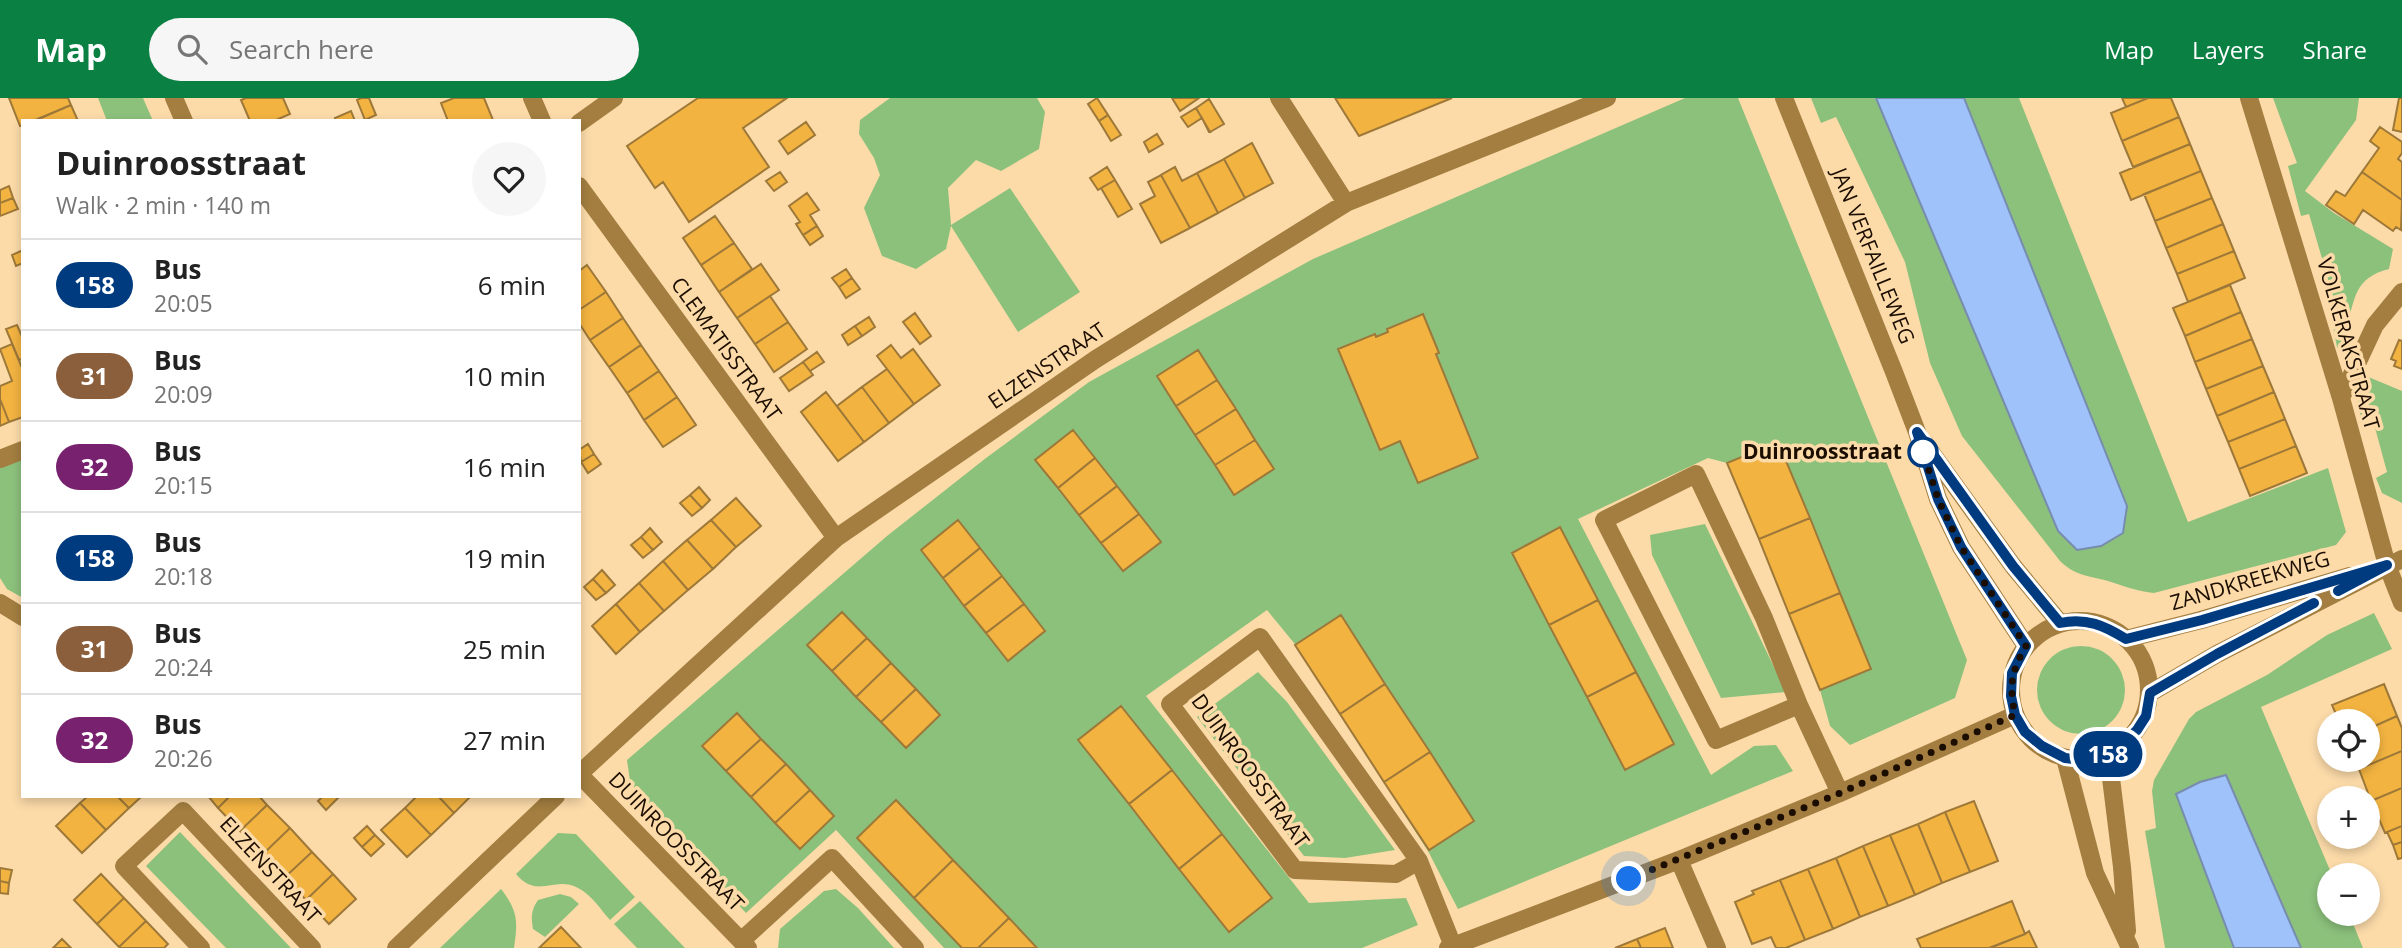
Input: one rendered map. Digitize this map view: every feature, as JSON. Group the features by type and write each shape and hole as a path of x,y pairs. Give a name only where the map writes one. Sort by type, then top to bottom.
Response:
{"street":[{"path":"174,98 183,119"},
{"path":"532,98 540,119"},
{"path":"581,122 614,98"},
{"path":"1279,98 1346,203"},
{"name":"ELZENSTRAAT","path":"581,772 836,538 1096,359 1346,203 1607,98"},
{"name":"JAN VERFAILLEWEG","path":"1784,98 1917,432 1938,499 1961,547 2026,646"},
{"name":"VOLKERAKSTRAAT","path":"2249,98 2340,398 2394,562 2402,603"},
{"name":"CLEMATISSTRAAT","path":"581,189 836,538"},
{"path":"2340,398 2375,325 2402,292"},
{"name":"JAN VERFAILLEWEG","path":"1917,432 1994,540 2060,623"},
{"path":"0,459 21,451"},
{"path":"1799,705 1716,740 1604,520 1696,474 1764,618 1799,705 1840,793"},
{"name":"ZANDKREEKWEG","path":"2126,639 2202,620 2394,562"},
{"name":"ZANDKREEKWEG","path":"2150,693 2217,654 2394,562"},
{"path":"0,603 21,616"},
{"path":"2090,621 2106,626 2126,639 2141,658 2149,677 2150,693 2146,716 2137,730 2117,750 2091,761 2065,758 2042,746 2025,732 2015,715 2011,696 2012,673 2026,646 2040,633 2060,623 2090,621"},
{"name":"DUINROOSSTRAAT","path":"1419,861 1396,874 1295,870 1170,704 1260,637 1419,861 1451,947 1679,860 1840,793 2015,715"},
{"path":"2108,754 2129,945"},
{"path":"2065,758 2095,873 2129,945"},
{"name":"DUINROOSSTRAAT","path":"581,776 744,944 832,858 915,948"},
{"path":"396,948 554,798"},
{"name":"ELZENSTRAAT","path":"201,948 124,866 183,811 312,948"},
{"path":"1679,860 1717,948"}],"green space":[{"path":"98,98 143,98 152,119 106,119"},
{"path":"890,98 1037,98 1045,112 1039,149 1001,171 976,160 948,188 951,225 1010,188 1080,292 1018,332 951,226 946,249 916,269 882,256 864,208 880,175 874,158 859,134 860,120"},
{"path":"1685,98 1738,98 1967,660 1955,698 1850,745 1830,726 1820,690 1870,669 1727,463 1708,458 1578,519 1711,775 1754,746 1776,745 1793,771 1458,909 1428,851 1294,643 1267,610 1146,696 1309,903 1406,898 1418,925 1362,948 944,948 836,830 746,913 646,805 630,781 627,760 887,536 1089,382 1313,259"},
{"path":"1811,98 1876,98 2058,531 2127,506 1964,98 2019,98 2188,522 2328,468 2346,532 2336,545 2154,593 2079,573 2060,561 1962,436 1930,363 1905,262 1836,117 1821,123"},
{"path":"2273,98 2359,98 2356,120 2305,191 2334,213 2393,249 2389,269 2369,278 2358,290 2346,328 2354,335 2349,346 2343,351 2337,347 2331,315 2338,313 2309,214 2301,216 2288,166 2297,163"},
{"path":"2366,376 2402,391 2402,503 2382,493 2376,478 2387,472 2371,413 2361,416 2359,410 2359,396"},
{"path":"21,459 21,597 7,589 0,578 0,467"},
{"path":"1705,524 1786,692 1721,698 1652,555 1650,535"},
{"path":"2374,613 2392,649 2261,707 2317,840 2317,849 2321,849 2327,863 2317,863 2317,926 2354,926 2363,948 2301,948 2226,775 2176,794 2234,948 2165,948 2145,831 2156,828 2152,791 2154,780 2189,719 2196,712 2267,675 2327,635"},
{"path":"2081,646 2098,650 2112,659 2121,673 2125,690 2121,707 2112,721 2098,730 2081,734 2064,730 2050,721 2041,707 2037,690 2041,673 2050,659 2064,650"},
{"path":"1258,672 1287,702 1395,850 1345,858 1304,856 1197,717"},
{"path":"180,832 291,948 226,948 146,866"},
{"path":"558,833 576,834 635,897 610,920 591,898 578,888 561,884 532,885 516,874"},
{"path":"501,889 511,904 515,917 514,948 440,948"},
{"path":"836,889 858,908 894,948 778,948 780,929 824,891"},
{"path":"560,894 571,897 579,904 545,937 533,929 534,907 538,900"},
{"path":"640,901 685,948 637,948 614,924"}],"water":[{"path":"1876,98 1964,98 2127,506 2123,533 2101,546 2077,550 2058,531"},
{"path":"2226,775 2301,948 2234,948 2176,794 2200,782"}],"building":[{"path":"9,98 68,98 71,105 38,119 21,119 20,126"},
{"path":"283,98 290,114 279,119 249,119 241,100"},
{"path":"369,98 376,115 365,119 357,100"},
{"path":"454,98 484,98 493,119 447,119 441,103"},
{"path":"698,98 787,98 743,128 769,167 689,222 663,182 655,188 627,146"},
{"path":"1097,98 1108,115 1099,121 1088,104"},
{"path":"1172,98 1199,98 1180,111"},
{"path":"1335,98 1452,98 1359,136"},
{"path":"2122,98 2148,98 2126,107"},
{"path":"2148,98 2171,98 2179,117 2122,141 2111,113"},
{"path":"2399,98 2402,98 2402,132 2393,130"},
{"path":"1209,99 1224,124 1210,132 1196,108"},
{"path":"71,105 77,119 39,119"},
{"path":"1196,108 1202,118 1188,127 1181,117"},
{"path":"351,111 354,119 335,119"},
{"path":"1108,115 1121,135 1111,141 1099,121"},
{"path":"2179,117 2190,144 2133,167 2122,141"},
{"path":"806,122 815,135 788,154 779,141"},
{"path":"2380,127 2402,142 2402,153 2398,159 2402,162 2402,200 2362,172 2379,148 2370,141"},
{"path":"1157,134 1163,144 1149,152 1144,142"},
{"path":"1252,143 1273,183 1245,198 1224,159"},
{"path":"2190,144 2201,171 2131,200 2120,173"},
{"path":"1224,159 1245,198 1218,213 1197,173"},
{"path":"1107,167 1115,180 1098,190 1090,178"},
{"path":"1175,167 1182,181 1197,173 1218,213 1190,228 1161,175"},
{"path":"2201,171 2212,198 2155,221 2144,194"},
{"path":"780,172 787,182 774,191 766,181"},
{"path":"2362,172 2402,200 2401,230 2396,227 2393,231 2363,210 2354,224 2326,205 2336,191 2345,196"},
{"path":"1161,175 1190,228 1161,243 1140,204 1155,196 1148,182"},
{"path":"1115,180 1132,209 1118,217 1101,188"},
{"path":"9,186 13,198 0,203 0,190"},
{"path":"807,193 819,210 810,215 817,226 803,235 796,224 800,222 789,206"},
{"path":"13,198 18,209 0,216 0,203"},
{"path":"2212,198 2223,224 2166,248 2155,221"},
{"path":"715,216 734,243 701,265 683,238"},
{"path":"2223,224 2234,251 2177,274 2166,248"},
{"path":"817,226 823,236 810,245 803,235"},
{"path":"734,243 752,269 719,292 701,265"},
{"path":"21,251 21,264 16,266 12,255"},
{"path":"2234,251 2245,278 2188,302 2177,274"},
{"path":"761,264 779,290 737,318 719,292"},
{"path":"587,265 606,292 581,309 581,270"},
{"path":"846,269 852,278 839,287 832,278"},
{"path":"852,278 860,289 846,298 839,287"},
{"path":"2230,285 2241,312 2185,336 2173,308"},
{"path":"606,292 623,318 590,340 581,326 581,309"},
{"path":"770,296 788,322 755,344 737,318"},
{"path":"2241,312 2252,339 2195,362 2185,336"},
{"path":"915,313 931,336 920,344 903,322"},
{"path":"1423,314 1439,353 1436,354 1478,458 1418,483 1400,441 1380,450 1338,349 1375,334 1376,337 1388,332 1387,329"},
{"path":"869,317 875,327 862,336 855,326"},
{"path":"623,318 641,345 609,367 590,340"},
{"path":"788,322 807,349 774,372 755,344"},
{"path":"17,325 21,334 21,360 19,360 6,329"},
{"path":"855,326 862,336 848,345 842,335"},
{"path":"2252,339 2263,366 2206,389 2195,362"},
{"path":"2399,340 2402,341 2402,369 2394,366 2396,361 2391,359"},
{"path":"12,344 21,365 21,418 9,422 0,399 0,386 12,381 0,349"},
{"path":"641,345 659,371 627,393 609,367"},
{"path":"891,345 901,358 913,349 940,385 914,404 877,356"},
{"path":"1198,350 1217,380 1176,406 1157,376"},
{"path":"817,352 824,362 810,371 803,362"},
{"path":"803,362 813,375 789,391 780,378"},
{"path":"2263,366 2274,392 2217,416 2206,389"},
{"path":"887,369 914,404 889,423 862,387"},
{"path":"659,371 677,397 644,420 627,393"},
{"path":"1217,380 1236,409 1195,435 1176,406"},
{"path":"862,387 889,423 864,442 837,406"},
{"path":"826,392 864,442 838,461 801,412"},
{"path":"2274,392 2285,419 2228,442 2217,416"},
{"path":"677,397 696,425 663,447 644,420"},
{"path":"0,399 9,422 0,426"},
{"path":"1236,409 1255,440 1215,465 1195,435"},
{"path":"2285,419 2296,446 2239,469 2228,442"},
{"path":"1073,430 1095,458 1058,488 1035,460"},
{"path":"1255,440 1274,469 1234,495 1215,465"},
{"path":"1778,442 1810,518 1759,539 1727,463"},
{"path":"588,444 594,454 581,462 581,449"},
{"path":"2296,446 2307,473 2250,496 2239,469"},
{"path":"594,454 601,464 588,473 581,462"},
{"path":"1095,458 1117,486 1079,515 1058,488"},
{"path":"1117,486 1139,514 1101,543 1079,515"},
{"path":"699,487 710,500 702,508 690,495"},
{"path":"690,495 702,508 692,516 680,503"},
{"path":"736,498 761,526 736,547 711,520"},
{"path":"1139,514 1161,542 1123,571 1101,543"},
{"path":"1810,518 1840,593 1789,614 1759,539"},
{"path":"711,520 736,547 713,569 687,540"},
{"path":"958,520 980,548 943,578 921,550"},
{"path":"1560,527 1598,600 1549,625 1512,553"},
{"path":"650,528 662,542 653,550 641,537"},
{"path":"641,537 653,550 643,558 631,545"},
{"path":"687,540 713,569 688,590 663,561"},
{"path":"980,548 1002,576 964,606 943,578"},
{"path":"663,561 688,590 664,611 639,583"},
{"path":"602,570 615,585 606,593 593,579"},
{"path":"1002,576 1024,604 986,633 964,606"},
{"path":"593,579 606,593 596,600 584,587"},
{"path":"639,583 664,611 640,632 616,604"},
{"path":"1840,593 1871,669 1820,690 1789,614"},
{"path":"1598,600 1636,672 1587,697 1549,625"},
{"path":"616,604 640,632 616,654 592,626"},
{"path":"1024,604 1045,631 1008,661 986,633"},
{"path":"842,612 867,638 832,671 807,645"},
{"path":"1341,615 1385,684 1340,714 1295,645"},
{"path":"867,638 891,663 856,697 832,671"},
{"path":"891,663 916,689 881,722 856,697"},
{"path":"1636,672 1674,744 1625,770 1587,697"},
{"path":"1385,684 1430,752 1384,782 1340,714"},
{"path":"2384,684 2397,716 2380,724 2380,709 2334,709 2332,705"},
{"path":"916,689 940,715 906,748 881,722"},
{"path":"1121,706 1172,770 1129,804 1078,740"},
{"path":"737,713 761,739 726,771 702,746"},
{"path":"2397,716 2402,728 2402,751 2380,760 2380,724"},
{"path":"761,739 786,764 751,797 726,771"},
{"path":"2402,751 2402,788 2380,797 2380,786 2365,786 2360,772 2380,772 2380,760"},
{"path":"1430,752 1474,821 1429,850 1384,782"},
{"path":"786,764 810,790 775,823 751,797"},
{"path":"1172,770 1222,834 1179,869 1129,804"},
{"path":"2402,788 2402,826 2385,833 2380,822 2380,797"},
{"path":"810,790 834,816 800,849 775,823"},
{"path":"86,798 119,798 129,808 106,830 80,803"},
{"path":"119,798 140,798 129,808"},
{"path":"210,798 228,798 218,808"},
{"path":"228,798 261,798 267,805 240,831 218,808"},
{"path":"321,798 338,798 326,810 318,801"},
{"path":"415,798 440,798 454,813 431,835 405,808"},
{"path":"440,798 469,798 454,813"},
{"path":"896,800 953,860 914,898 857,838"},
{"path":"1974,801 1998,861 1970,872 1945,812"},
{"path":"80,803 106,830 82,853 56,826"},
{"path":"267,805 290,828 263,854 240,831"},
{"path":"405,808 431,835 407,857 381,830"},
{"path":"1945,812 1970,872 1942,883 1918,824"},
{"path":"1918,824 1942,883 1915,895 1890,835"},
{"path":"367,826 375,835 362,847 354,838"},
{"path":"2402,826 2402,842 2393,845 2387,832"},
{"path":"290,828 312,852 285,877 263,854"},
{"path":"1222,834 1272,898 1229,932 1179,869"},
{"path":"375,835 384,844 371,856 362,847"},
{"path":"1890,835 1915,895 1888,906 1863,846"},
{"path":"2402,842 2402,858 2398,859 2393,845"},
{"path":"1863,846 1888,906 1860,917 1836,858"},
{"path":"312,852 333,874 306,900 285,877"},
{"path":"1836,858 1860,917 1833,929 1808,869"},
{"path":"953,860 1009,918 978,948 962,948 914,898"},
{"path":"0,868 12,870 9,883 0,881"},
{"path":"1808,869 1833,929 1805,940 1780,880"},
{"path":"101,874 124,898 97,924 74,900"},
{"path":"333,874 356,899 329,924 306,900"},
{"path":"1780,880 1805,940 1786,948 1776,948 1771,937 1752,944 1735,902 1754,894 1752,891"},
{"path":"0,881 9,883 8,894 0,893"},
{"path":"124,898 146,921 119,947 97,924"},
{"path":"2012,901 2025,934 1989,948 1921,948 1917,939"},
{"path":"1009,918 1037,948 978,948"},
{"path":"146,921 168,944 164,948 119,947"},
{"path":"561,927 581,948 539,948"},
{"path":"1665,928 1673,948 1641,948 1637,939"},
{"path":"2029,931 2037,948 1990,948 2025,934"},
{"path":"62,939 71,948 53,948"},
{"path":"1637,939 1641,948 1615,948"}],"bus line":[{"name":"158","path":"2314,603 2150,693 2146,716 2137,730 2117,750 2091,761 2065,758 2042,746 2025,732 2015,715 2011,696 2012,673 2026,646 1961,547 1938,499 1917,432 1958,486 1987,532 2060,623 2090,621 2106,626 2126,639 2202,620 2387,565 2338,591"}],"place":[{"name":"Duinroosstraat","path":"1923,452"}],"route":[{"path":"1629,879 1840,793 2015,715 2011,696 2012,673 2026,646 1961,547 1938,499 1923,452"}]}
